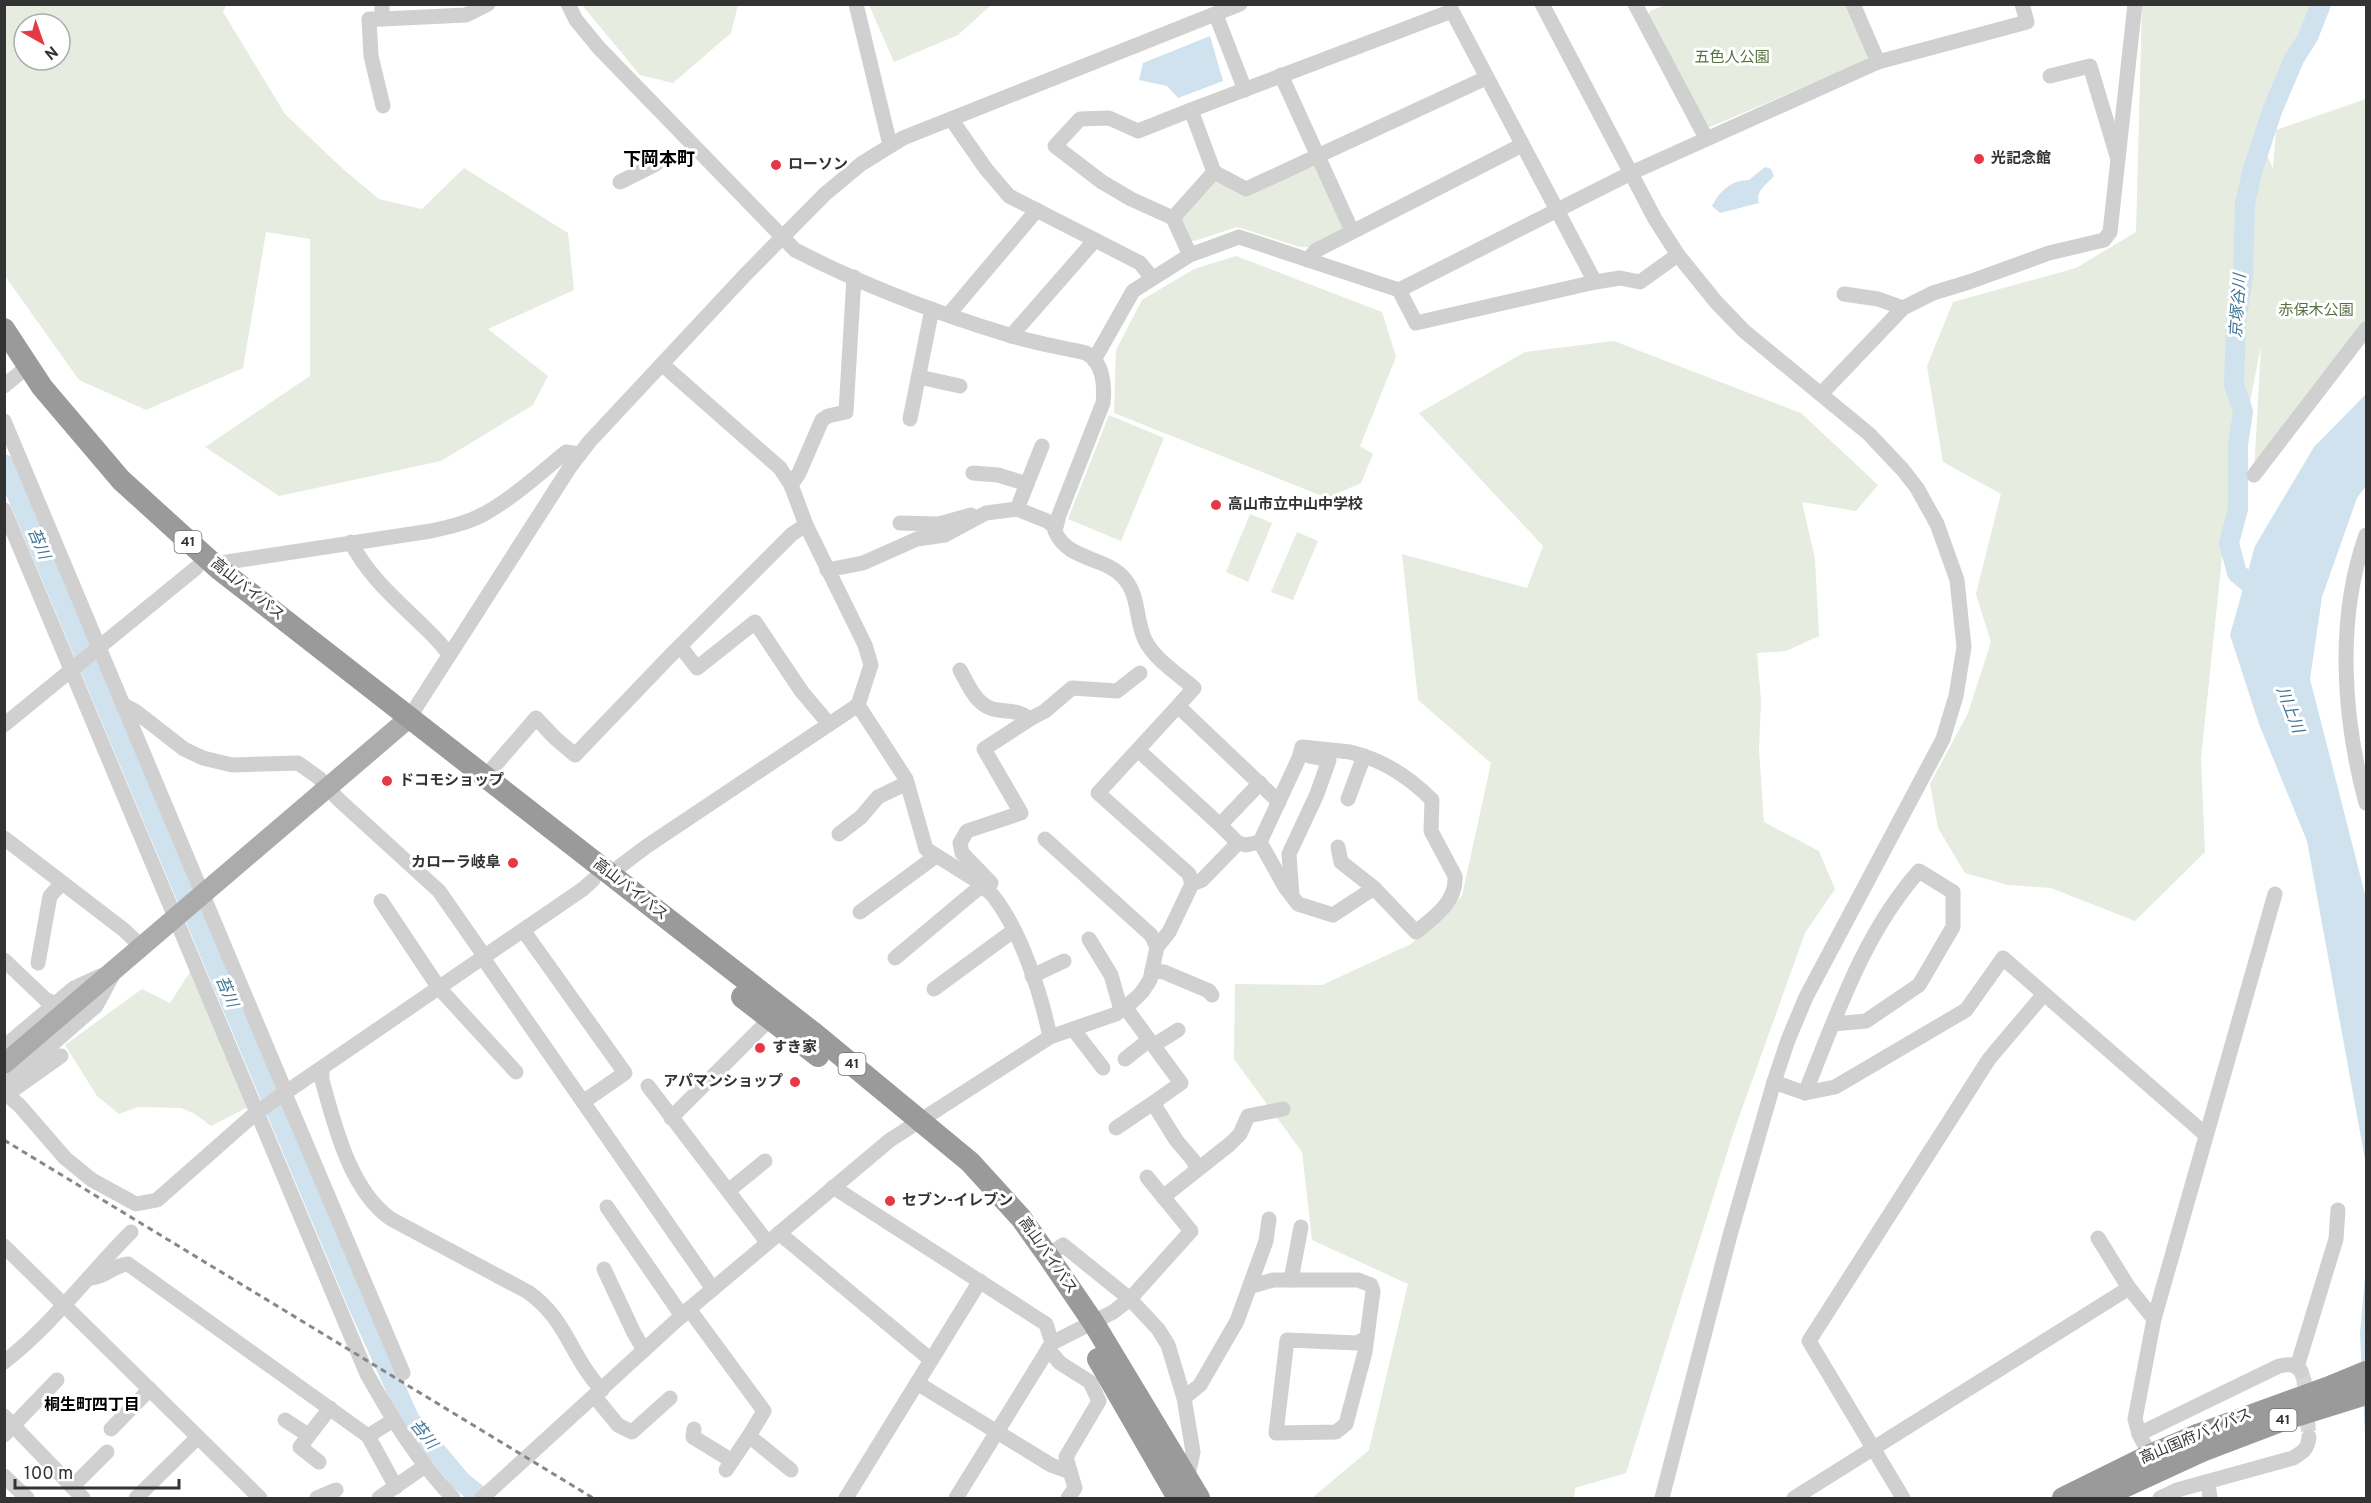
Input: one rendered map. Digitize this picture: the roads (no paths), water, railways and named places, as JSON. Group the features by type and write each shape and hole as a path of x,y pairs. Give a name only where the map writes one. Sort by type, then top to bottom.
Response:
{"highway":[{"name":"高山バイパス","path":"4,329 16,376 121,480 219,568 405,722 602,878 770,1019 970,1162 997,1191 1048,1256 1087,1326 1188,1492"},
{"name":"高山バイパス","path":"4,355 16,376 120,499 196,568 275,632 405,722"},
{"name":"高山バイパス","path":"602,878 806,1027 915,1124 1011,1227 1087,1326"},
{"name":"高山国府バイパス","path":"2100,1498 2199,1443 2332,1386 2367,1374"},
{"name":"高山国府バイパス","path":"2063,1498 2150,1455 2286,1419 2367,1394"},
{"name":"41","path":"2199,1443 2297,1421 2367,1402"}],"main road":[{"path":"4,1064 405,722"}],"street":[{"path":"383,106 371,56 369,19 382,12 466,15 488,4"},
{"path":"568,4 576,20 599,48 795,250 932,309 1011,336 1086,352 1094,360 1101,373 1104,392 1102,403 1055,527 1057,536 1066,547 1083,557 1108,566 1126,581 1136,600 1143,635 1149,648 1194,688 1098,793 1189,874 1192,884"},
{"path":"856,4 890,145"},
{"path":"405,722 580,454 783,237 836,184 890,145 1240,4"},
{"path":"1542,4 1665,235 1716,302 1762,346 1887,452 1917,488 1945,541 1957,580 1961,603 1964,647 1956,696 1944,739 1806,997 1788,1041 1774,1082 1719,1279 1662,1498"},
{"path":"1853,4 1878,62"},
{"path":"1399,290 1631,173 1878,62 2027,22 2022,4"},
{"path":"1821,394 1903,308 1933,293 2049,253 2104,240 2110,232 2135,4"},
{"path":"1642,6 1706,138"},
{"path":"1190,255 1173,218 1121,194 1055,146 1080,119 1109,118 1138,131 1458,8 1486,78 1595,282"},
{"path":"1216,15 1245,90"},
{"path":"2050,76 2090,66 2119,161"},
{"path":"1281,75 1352,231"},
{"path":"1191,110 1214,172 1246,189 1486,78"},
{"path":"951,119 1009,196 1140,263 1152,278"},
{"path":"1308,260 1315,251 1352,231 1522,145"},
{"path":"620,182 656,164"},
{"path":"1173,218 1214,172"},
{"path":"949,315 1037,210"},
{"path":"1094,360 1133,291 1190,255 1239,237 1399,290 1416,323 1595,282 1620,278 1640,282 1672,259"},
{"path":"1011,336 1095,240"},
{"path":"791,485 799,473 822,420 828,416 846,412 854,277"},
{"path":"1844,294 1878,299 1903,308"},
{"path":"910,419 932,309"},
{"path":"2254,475 2367,329"},
{"path":"5,1091 52,1144 78,1169 106,1189 136,1204 149,1203 162,1196 259,1111 858,705 871,659 806,525 791,485 780,468 663,365"},
{"path":"919,377 960,386"},
{"path":"4,421 403,1373"},
{"path":"1017,509 1042,446"},
{"path":"219,568 227,562 431,531 471,520 498,505 566,453 580,454"},
{"path":"973,473 998,475 1027,484"},
{"path":"900,523 939,524 960,517 1017,509 1047,521 1055,527"},
{"path":"4,510 74,668 367,1374 392,1420 425,1466 453,1498"},
{"path":"827,570 863,563 917,539 945,535 986,513"},
{"path":"492,770 536,718 575,755 792,534 806,525"},
{"path":"2367,535 2352,589 2347,652 2351,720 2367,803"},
{"path":"351,542 361,562 403,607 441,642 449,655"},
{"path":"4,725 196,568"},
{"path":"680,646 697,668 755,622 802,692 829,724"},
{"path":"960,670 972,692 982,703 996,710 1017,711 1030,719"},
{"path":"895,958 993,885 962,853 960,843 967,831 1021,813 984,749 1045,711 1072,688 1117,691 1140,673"},
{"path":"124,705 193,754 232,765 298,763 439,891 713,1289"},
{"path":"858,705 907,783 926,849 972,876 986,891 1013,931 1043,1003 1050,1037"},
{"path":"1178,706 1279,802"},
{"path":"1260,842 1302,747 1350,752 1364,756 1397,771 1416,784 1432,800 1431,831 1455,876 1448,903 1416,932 1374,888 1341,862 1338,847"},
{"path":"1138,750 1238,843 1246,845 1260,842"},
{"path":"1292,896 1289,854 1317,794 1329,760 1300,754"},
{"path":"1348,799 1364,756"},
{"path":"839,834 867,811 878,797 907,783"},
{"path":"1220,825 1260,783"},
{"path":"4,838 142,947"},
{"path":"1045,839 1151,935 1157,947"},
{"path":"1260,842 1298,904 1333,915 1374,888"},
{"path":"488,1494 685,1313 833,1187 915,1124 1050,1037 1097,1022 1123,1009 1142,992 1152,971 1157,947 1168,932 1192,884 1202,880 1238,843"},
{"path":"860,912 936,856"},
{"path":"1804,1093 1833,1024 1867,946 1904,888 1918,871 1953,892 1953,927 1919,985 1866,1021 1833,1024"},
{"path":"38,963 50,896 62,883"},
{"path":"2150,1455 2139,1434 2135,1419 2154,1319 2275,894"},
{"path":"381,901 439,988 516,1072"},
{"path":"524,930 625,1073 583,1102"},
{"path":"934,989 1013,931"},
{"path":"1089,939 1110,975 1123,1009 1152,1042 1181,1083 1116,1128"},
{"path":"1774,1082 1804,1093 1835,1087 1966,1010 2003,958 2206,1135"},
{"path":"4,960 45,999 55,1004"},
{"path":"1032,976 1064,961"},
{"path":"5,1091 96,1006 116,968"},
{"path":"4,1047 74,988 116,968"},
{"path":"1152,971 1164,972 1209,991 1212,995"},
{"path":"1903,1498 1809,1341 1989,1059 2044,994"},
{"path":"671,1118 770,1019"},
{"path":"1073,1029 1103,1068"},
{"path":"1125,1059 1152,1042 1178,1030"},
{"path":"5,1091 60,1056"},
{"path":"322,1069 322,1080 342,1144 364,1192 374,1205 391,1219 528,1292 545,1304 559,1322 618,1425 632,1432 670,1398"},
{"path":"648,1086 728,1191 773,1238 931,1360"},
{"path":"1153,1103 1197,1169"},
{"path":"1163,1197 1230,1144 1240,1134 1248,1116 1283,1109"},
{"path":"728,1191 765,1161"},
{"path":"956,1498 1050,1346 1113,1312 1130,1299 1191,1231 1147,1177"},
{"path":"833,1187 1046,1324 1050,1346 1060,1363 1090,1382 1099,1401 1066,1457 1075,1488 1068,1498"},
{"path":"607,1207 685,1313 764,1412 729,1465 693,1437 694,1429"},
{"path":"2139,1434 2279,1366 2289,1364 2299,1369 2336,1239 2338,1210"},
{"path":"1184,1398 1200,1385 1237,1322 1252,1286 1266,1241 1269,1219"},
{"path":"1291,1280 1301,1227"},
{"path":"4,1362 64,1304 131,1232"},
{"path":"2098,1238 2130,1288 2154,1319"},
{"path":"1048,1256 1063,1245 1130,1299 1158,1329 1168,1345 1184,1398 1193,1452 1188,1492"},
{"path":"4,1246 260,1498"},
{"path":"89,1278 99,1278 115,1267 128,1264 368,1436 396,1487"},
{"path":"604,1269 634,1333 645,1350"},
{"path":"1252,1286 1274,1280 1358,1280 1371,1286 1373,1291 1367,1338 1346,1424 1336,1432 1276,1433 1287,1340 1357,1343 1367,1338"},
{"path":"846,1498 980,1281"},
{"path":"1794,1498 2130,1288"},
{"path":"57,1380 7,1426 78,1493 107,1452"},
{"path":"917,1383 1051,1465 1070,1472"},
{"path":"111,1429 150,1389"},
{"path":"319,1462 300,1447 330,1408"},
{"path":"285,1420 308,1435"},
{"path":"368,1436 392,1420"},
{"path":"749,1436 791,1470"},
{"path":"144,1495 198,1437"},
{"path":"2160,1498 2177,1490 2293,1458 2304,1452 2309,1437"},
{"path":"379,1498 425,1466"},
{"path":"4,1476 27,1498"},
{"path":"2208,1483 2210,1498"},
{"path":"317,1498 336,1490"}],"water":[{"path":"1210,36 1223,81 1178,98 1167,86 1139,80 1143,63"},
{"path":"1765,167 1771,169 1774,176 1760,191 1759,203 1720,213 1712,206 1731,184 1749,180"},
{"name":"川上川","path":"2366,394 2366,486 2357,498 2322,597 2310,679 2366,898 2366,1165 2307,841 2259,724 2230,635 2255,546 2314,447"},
{"path":"2366,1265 2366,1459 2360,1333"}],"waterway":[{"name":"京塚谷川","path":"2262,599 2254,587 2237,573 2229,543 2238,509 2238,445 2243,411 2234,385 2236,323 2243,275 2245,203 2253,169 2272,111 2294,59 2308,37 2321,4"},
{"name":"苔川","path":"4,464 358,1305 410,1420 461,1481 482,1498"}],"tunnel":[{"path":"2301,1371 2304,1380 2309,1437"}],"railway":[{"path":"4,1140 593,1498"}],"place":[{"name":"光記念館","path":"1979,159"},
{"name":"ローソン","path":"776,165"},
{"name":"高山市立中山中学校","path":"1216,505"},
{"name":"ドコモショップ","path":"387,781"},
{"name":"カローラ岐阜","path":"513,863"},
{"name":"すき家","path":"760,1048"},
{"name":"アパマンショップ","path":"795,1082"},
{"name":"セブン-イレブン","path":"890,1201"}],"district":[{"name":"下岡本町","path":"659,160"},
{"name":"桐生町四丁目","path":"92,1406"}],"park label":[{"name":"五色人公園","path":"1732,58"},
{"name":"赤保木公園","path":"2316,311"}]}
